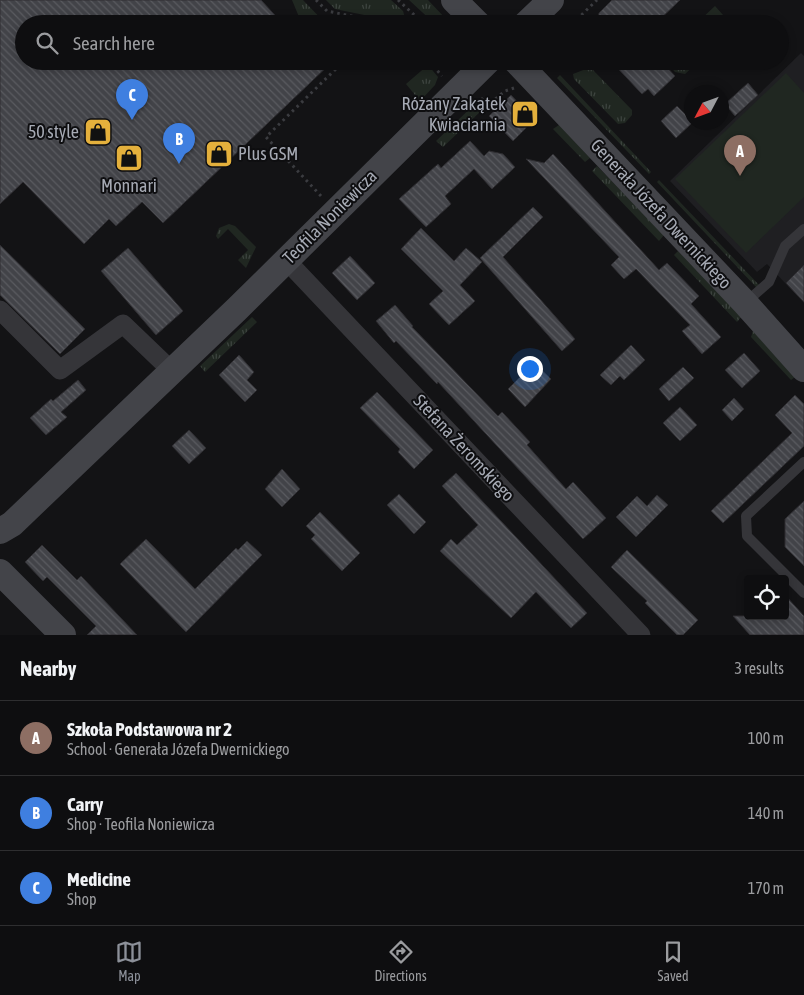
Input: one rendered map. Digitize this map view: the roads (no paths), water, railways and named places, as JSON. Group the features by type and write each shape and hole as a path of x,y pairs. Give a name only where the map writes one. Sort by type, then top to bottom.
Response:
{"street":[{"path":"454,0 469,15"},
{"path":"535,15 551,0"},
{"name":"Teofila Noniewicza","path":"0,551 6,527 172,371 479,70"},
{"name":"Generała Józefa Dwernickiego","path":"525,70 745,303 804,369"},
{"name":"Stefana Żeromskiego","path":"286,260 641,635"},
{"path":"0,310 60,370 123,324 172,371"},
{"path":"0,572 63,635"}],"lane":[{"path":"745,303 769,282 786,246 804,229"},
{"path":"804,462 746,516 748,536 804,593"}],"place":[{"name":"Różany Zakątek Kwiaciarnia","path":"525,114"},
{"name":"Medicine","path":"132,120"},
{"name":"50 style","path":"98,132"},
{"name":"Plus GSM","path":"219,154"},
{"name":"Monnari","path":"129,158"},
{"name":"Carry","path":"179,164"},
{"name":"Szkoła Podstawowa nr 2","path":"740,176"}]}
